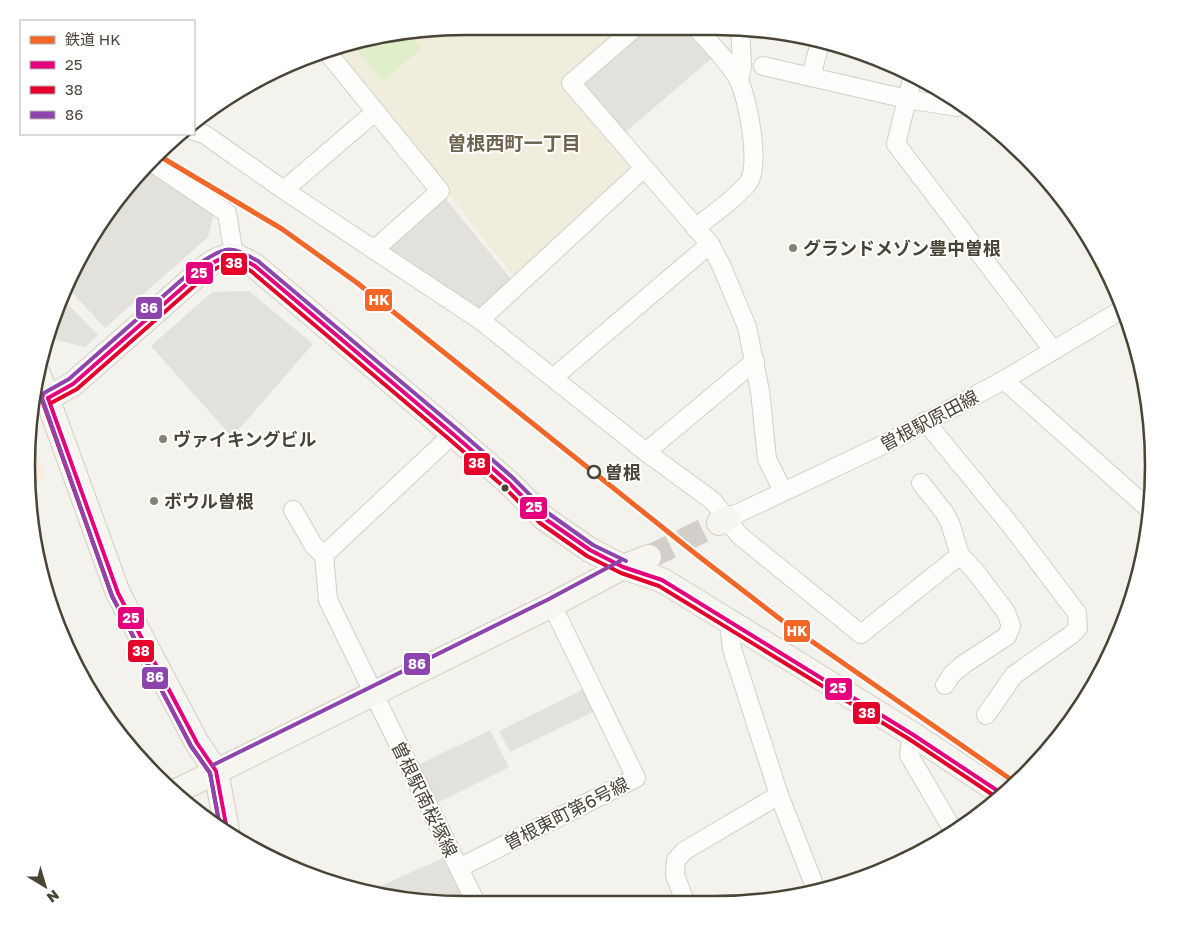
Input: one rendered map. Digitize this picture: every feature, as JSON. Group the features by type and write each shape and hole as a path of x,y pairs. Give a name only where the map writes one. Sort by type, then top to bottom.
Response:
{"street":[{"path":"627,35 571,83 710,244 722,267 747,327 755,361 767,459 783,491"},
{"path":"696,228 749,181 754,165 748,114 739,80 702,35"},
{"path":"739,80 742,66 740,36"},
{"path":"811,77 818,48"},
{"path":"330,57 440,191 374,250"},
{"path":"763,66 907,99 951,106"},
{"path":"911,82 896,144 1053,350"},
{"path":"284,190 375,112"},
{"path":"195,131 204,134 284,190 480,320 646,452 713,501 723,520 742,538 861,634 960,555"},
{"path":"157,166 227,213 234,255"},
{"path":"480,320 643,168"},
{"path":"554,377 710,244"},
{"path":"48,398 73,384 206,267 219,258 234,255 244,259 255,266 454,434 508,482 544,518 590,550 623,567 662,580 912,734 997,790"},
{"name":"曽根駅原田線","path":"723,520 889,442 1004,380 1117,313"},
{"path":"646,452 755,361"},
{"path":"1004,380 1143,504"},
{"path":"43,385 118,592 197,743 216,771 226,823"},
{"path":"925,421 1012,527 1077,614 1078,628 1072,635 1014,675 986,715"},
{"path":"293,510 314,546 324,555 454,434"},
{"path":"921,482 944,512 960,555 975,571 1006,612 1011,626 1008,636 964,664 952,674 945,685"},
{"name":"曽根駅南桜塚線","path":"324,555 328,600 473,896"},
{"path":"182,789 552,605 623,567 649,557"},
{"name":"曽根東町第6号線","path":"459,868 636,778 552,605"},
{"path":"729,622 732,649 810,885"},
{"path":"912,734 909,755 950,825"},
{"path":"683,896 675,875 676,860 684,851 779,795"}],"shaded area":[{"path":"618,35 561,83 630,162 630,172 514,277 338,55 382,43 437,36"},
{"path":"636,35 692,35 712,58 622,135 578,84"},
{"path":"150,173 162,178 214,213 208,237 105,328 72,292 79,275 108,226 124,203"},
{"path":"445,198 512,280 480,308 471,308 386,252 387,246"},
{"path":"249,291 313,344 232,437 151,346 212,292"},
{"path":"67,303 98,335 85,347 54,340"},
{"path":"36,449 46,478 36,482"},
{"path":"585,689 595,711 510,752 499,731"},
{"path":"490,730 509,767 437,803 418,765"},
{"path":"443,858 463,896 437,895 378,887"}],"green space":[{"path":"413,39 422,48 383,81 356,49"}],"tunnel":[{"path":"649,557 719,523"}],"rail line":[{"name":"HK","path":"164,159 282,229 356,282 697,555 784,622 1010,779"}],"transit line":[{"name":"86","path":"218,818 210,773 191,746 112,596 42,398 44,393 69,379 211,256 224,250 236,250 258,261 457,429 512,477 548,513 593,545 626,561"},
{"name":"25","path":"48,398 73,384 206,267 225,258 236,257 241,259 255,266 453,434 508,482 544,518 590,550 623,567 662,580 912,734 997,790"},
{"name":"38","path":"51,403 77,389 210,272 230,263 239,265 251,271 449,439 504,487 540,523 587,556 621,573 659,586 909,739 992,794"},
{"name":"25","path":"48,398 118,593 197,743 216,771 226,823"},
{"name":"38","path":"42,400 112,596 191,746 210,773 218,818"},
{"name":"86","path":"213,765 549,599 620,561"}],"place":[{"name":"グランドメゾン豊中曽根","path":"793,248"},
{"name":"ヴァイキングビル","path":"163,439"},
{"name":"曽根","path":"594,472"},
{"name":"ボウル曽根","path":"154,501"}],"district":[{"name":"曽根西町一丁目","path":"514,142"}]}
